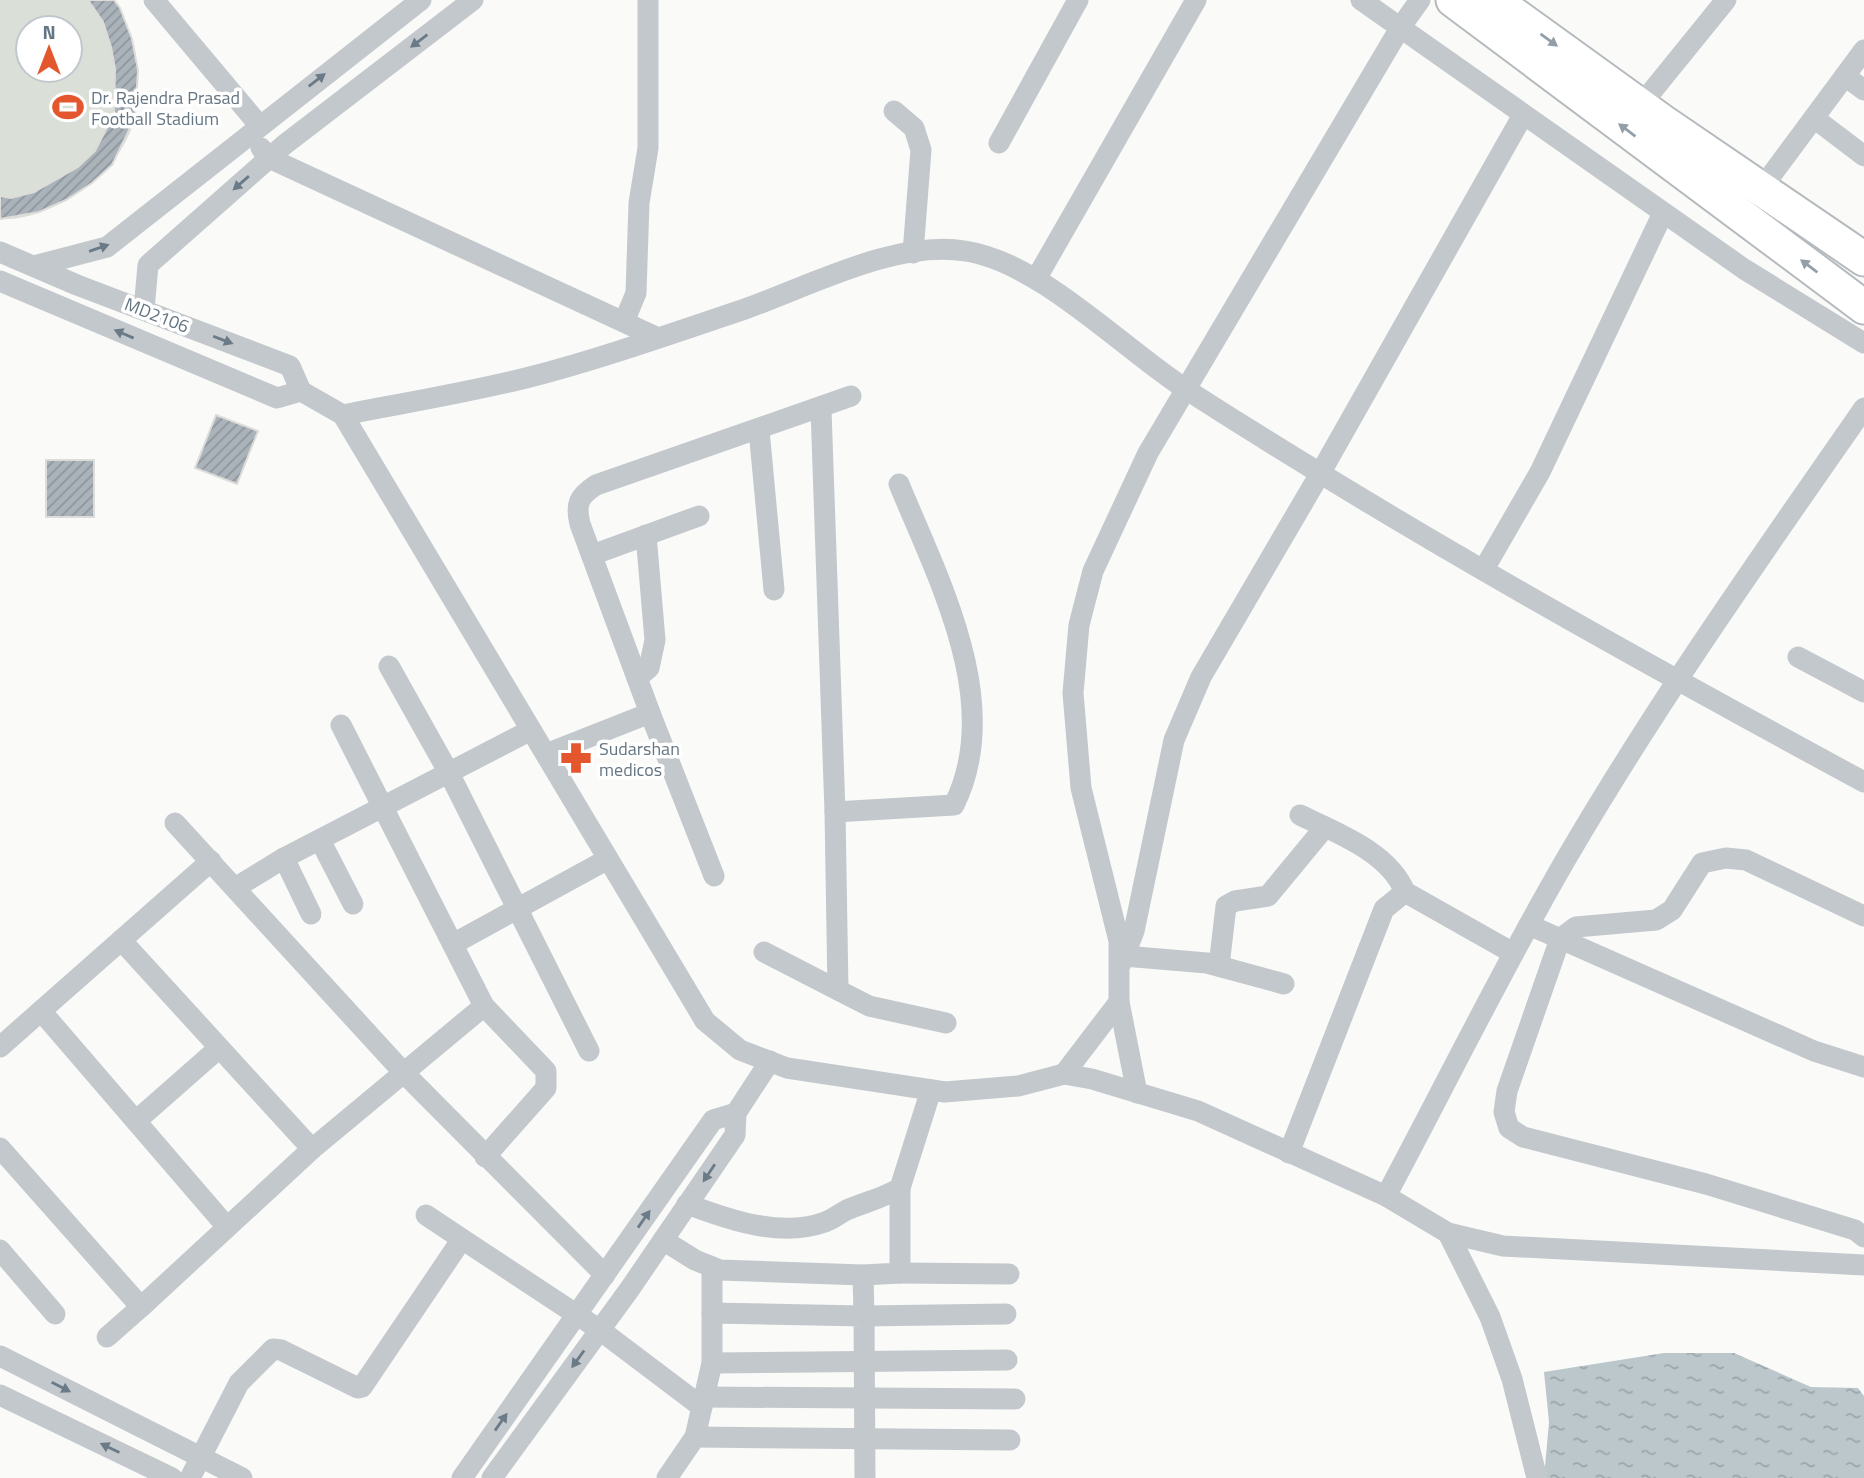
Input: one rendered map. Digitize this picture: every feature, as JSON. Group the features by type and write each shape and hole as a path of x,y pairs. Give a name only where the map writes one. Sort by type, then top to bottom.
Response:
{"main road":[{"path":"1454,0 1864,307"},
{"path":"1501,2 1640,106 1864,259"}],"street":[{"path":"154,0 254,129 269,158 656,337"},
{"path":"34,266 107,247 421,0"},
{"path":"144,310 148,265 300,132 473,0"},
{"path":"624,321 636,293 639,203 648,148 648,0"},
{"path":"999,143 1079,0"},
{"path":"1036,279 1196,0"},
{"path":"1361,0 1744,269 1864,343"},
{"path":"1137,1093 1119,1002 1122,962 1119,941 1081,788 1073,693 1079,625 1093,571 1148,453 1184,388 1400,28 1420,0"},
{"path":"1640,106 1726,0"},
{"path":"1761,189 1864,50"},
{"path":"1845,76 1864,90"},
{"path":"280,109 300,132"},
{"path":"894,111 914,128 921,150 913,253"},
{"path":"1122,962 1134,931 1174,740 1200,677 1321,472 1523,115"},
{"path":"1814,118 1864,156"},
{"path":"1484,569 1540,472 1663,213"},
{"path":"343,415 526,377 747,308 873,261 913,253 964,250 997,260 1036,279 1184,388 1321,472 1675,680 1864,782"},
{"name":"MD2106","path":"0,252 290,366 301,391 277,398 0,281"},
{"path":"301,391 343,415 705,1021 740,1050 787,1068 945,1092 1018,1086 1063,1074 1091,1079 1198,1111 1386,1196 1448,1233 1503,1246 1864,1265"},
{"path":"714,876 650,713 576,508 582,494 596,485 821,409 851,396"},
{"path":"1386,1196 1513,953 1675,680 1864,408"},
{"path":"821,409 835,812 838,990"},
{"path":"759,430 774,590"},
{"path":"835,812 954,805 967,775 971,689 963,647 899,484"},
{"path":"592,555 699,516"},
{"path":"637,678 649,668 655,640 646,535"},
{"path":"1798,656 1864,692"},
{"path":"388,666 449,773 589,1051"},
{"path":"546,754 650,713"},
{"path":"341,726 484,1006 546,1071 546,1088 485,1157"},
{"path":"234,888 284,859 531,730"},
{"path":"1300,815 1390,866 1398,874 1405,892 1513,953"},
{"path":"175,823 404,1073 605,1275"},
{"path":"1219,966 1226,906 1234,901 1268,896 1325,827"},
{"path":"320,840 354,904"},
{"path":"1864,916 1746,860 1726,858 1702,863 1672,910 1656,920 1576,927 1560,939 1507,1091 1504,1112 1509,1128 1523,1136 1706,1184 1855,1230 1864,1237"},
{"path":"284,859 311,914"},
{"path":"453,944 608,859"},
{"path":"0,1047 211,861"},
{"path":"1289,1153 1384,909 1405,892"},
{"path":"1529,925 1814,1051 1864,1068"},
{"path":"121,940 312,1149"},
{"path":"764,952 869,1006 946,1023"},
{"path":"1122,962 1219,966 1284,984"},
{"path":"1063,1074 1119,1002"},
{"path":"107,1337 312,1149 484,1006"},
{"path":"41,1011 228,1227"},
{"path":"136,1121 219,1048"},
{"path":"492,1478 663,1240 734,1135 736,1113 770,1061"},
{"path":"900,1273 900,1188 931,1090"},
{"path":"462,1478 713,1119 736,1113"},
{"path":"0,1148 141,1307"},
{"path":"687,1204 737,1223 800,1227 824,1223 900,1188"},
{"path":"426,1215 600,1329 703,1402 1015,1399"},
{"path":"1448,1233 1490,1317 1512,1379 1537,1478"},
{"path":"190,1478 239,1383 273,1349 358,1388 362,1387 462,1239"},
{"path":"663,1240 712,1267 863,1275 1009,1275"},
{"path":"0,1250 55,1314"},
{"path":"667,1478 695,1437 712,1363 712,1267"},
{"path":"863,1275 864,1478"},
{"path":"712,1313 864,1316 1006,1314"},
{"path":"0,1356 243,1478"},
{"path":"712,1363 1007,1360"},
{"path":"0,1395 172,1478"},
{"path":"695,1437 1010,1440"}],"shaded area":[{"name":"Dr. Rajendra Prasad Football Stadium","path":"0,0 114,0 134,56 138,82 137,106 131,130 119,152 101,174 76,194 40,212 0,219"}],"water":[{"path":"1664,1353 1734,1353 1811,1387 1858,1388 1864,1396 1864,1478 1544,1478 1549,1422 1544,1372"}],"building":[{"path":"88,0 114,0 120,8 132,39 138,70 135,118 112,165 92,183 66,200 39,212 0,219 0,196 11,198 34,192 78,167 95,151 114,114 115,69 111,47 103,22"},
{"path":"216,415 258,431 237,484 195,468"},
{"path":"46,460 94,460 94,517 46,517"}],"place":[{"name":"Dr. Rajendra Prasad Football Stadium","path":"68,107"},
{"name":"Sudarshan medicos","path":"576,758"}]}
